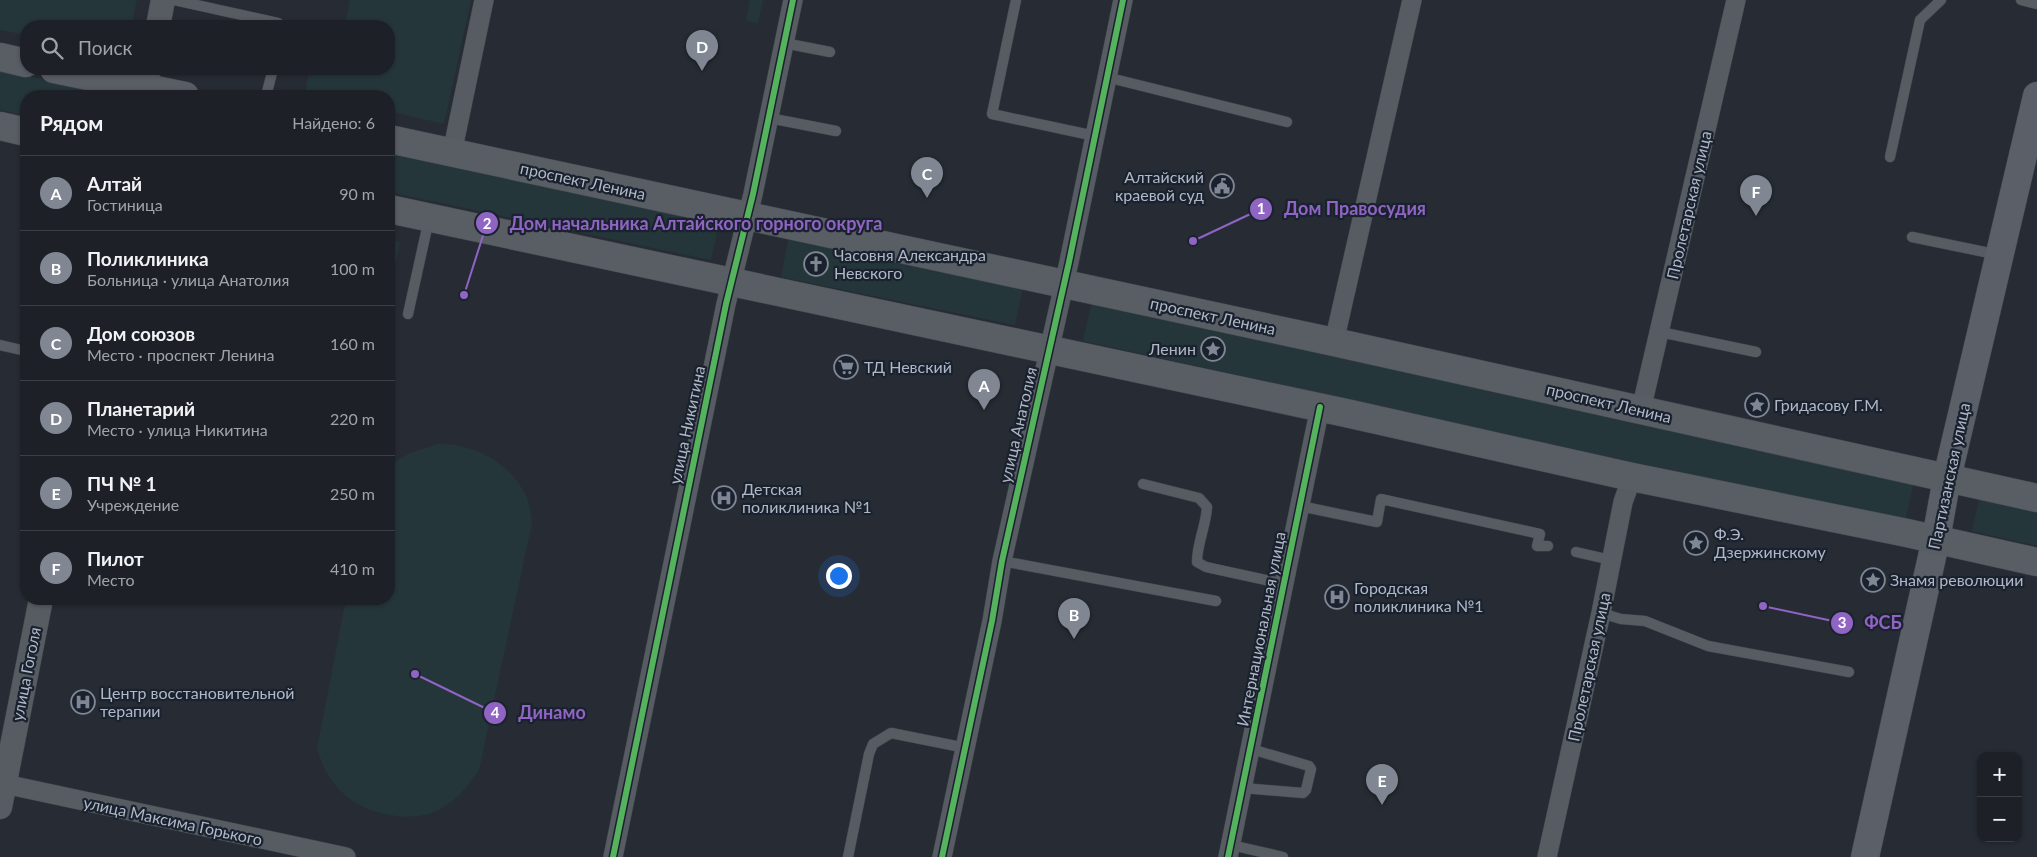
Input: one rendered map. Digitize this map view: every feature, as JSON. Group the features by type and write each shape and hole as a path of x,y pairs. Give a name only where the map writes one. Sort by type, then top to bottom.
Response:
{"main road":[{"path":"0,57 20,62"},
{"path":"90,75 145,84 165,90"},
{"name":"Партизанская улица","path":"1865,857 1936,539 1947,478 2037,96"},
{"path":"0,126 20,131"},
{"name":"проспект Ленина","path":"395,140 1334,342 2037,498"},
{"path":"395,210 731,282 1047,362 1320,407 1632,477 1936,539 2037,562"}],"street":[{"path":"159,20 164,0"},
{"path":"452,153 484,0"},
{"name":"улица Никитина","path":"613,857 731,282 747,217 793,0"},
{"name":"улица Анатолия","path":"942,857 992,622 1002,561 1064,284 1123,0"},
{"path":"1334,342 1412,0"},
{"name":"Пролетарская улица","path":"1641,410 1736,0"},
{"name":"Интернациональная улица","path":"1230,851 1320,407"},
{"name":"Пролетарская улица","path":"1547,857 1601,613 1623,502 1632,477"},
{"name":"улица Гоголя","path":"0,807 2,784 40,605"},
{"name":"улица Максима Горького","path":"2,784 303,853 346,857"}],"lane":[{"path":"174,0 264,20"},
{"path":"1016,0 992,114 1095,136"},
{"path":"1890,157 1920,20 1942,0"},
{"path":"2021,0 2037,4"},
{"path":"784,43 830,52"},
{"path":"268,90 271,75"},
{"path":"1106,76 1287,122"},
{"path":"768,118 836,131"},
{"path":"408,314 429,218"},
{"path":"1912,237 1999,256"},
{"path":"1660,332 1756,352"},
{"path":"0,345 20,350"},
{"path":"1143,484 1199,498 1207,507 1207,517 1197,551 1197,562 1206,567 1284,584"},
{"path":"1300,506 1377,522 1381,499 1540,534 1537,546 1548,546"},
{"path":"1576,552 1611,560"},
{"path":"1002,561 1216,601"},
{"path":"1601,613 1621,619 1646,621 1708,646 1849,672"},
{"path":"848,857 869,754 873,744 892,733 966,748"},
{"path":"1243,788 1303,792 1306,790 1312,770 1309,766 1251,749"},
{"path":"1230,851 1283,857"}],"shaded area":[{"path":"0,0 137,0 132,20 20,20 20,34 0,30"},
{"path":"350,0 471,0 444,124 395,112 395,90 305,90 309,75 395,75 395,20 346,20"},
{"path":"750,0 763,0 758,23 746,21"},
{"path":"0,70 93,90 20,90 20,115 0,110"},
{"path":"395,155 719,223 711,260 395,193"},
{"path":"789,235 1024,283 1015,325 781,277"},
{"path":"395,241 400,242 395,265"},
{"path":"1092,301 1914,481 1905,522 1083,341"},
{"path":"438,444 465,447 490,457 511,474 519,484 526,496 532,523 479,770 458,796 446,806 427,814 410,817 368,809 346,796 329,776 317,749 345,605 395,605 395,462 410,453"},
{"path":"1980,495 2037,508 2037,546 1972,531"}],"cycle path":[{"path":"613,857 726,304 753,194 793,0"},
{"path":"942,857 992,621 1002,561 1069,262 1123,0"},
{"path":"1228,857 1320,407"}],"place":[{"name":"Планетарий","path":"702,71"},
{"name":"Алтайский краевой суд","path":"1222,186"},
{"name":"Дом союзов","path":"927,198"},
{"name":"Пилот","path":"1756,216"},
{"name":"Дом Правосудия","path":"1193,241"},
{"name":"Часовня Александра Невского","path":"816,264"},
{"name":"Дом начальника Алтайского горного округа","path":"464,295"},
{"name":"Ленин","path":"1213,349"},
{"name":"ТД Невский","path":"846,367"},
{"name":"Гридасову Г.М.","path":"1757,405"},
{"name":"Алтай","path":"984,410"},
{"name":"Детская поликлиника №1","path":"724,498"},
{"name":"Ф.Э. Дзержинскому","path":"1696,543"},
{"name":"Знамя революции","path":"1873,580"},
{"name":"Городская поликлиника №1","path":"1337,597"},
{"name":"ФСБ","path":"1763,606"},
{"name":"Поликлиника","path":"1074,639"},
{"name":"Динамо","path":"415,674"},
{"name":"Центр восстановительной терапии","path":"83,702"},
{"name":"ПЧ № 1","path":"1382,805"}]}
